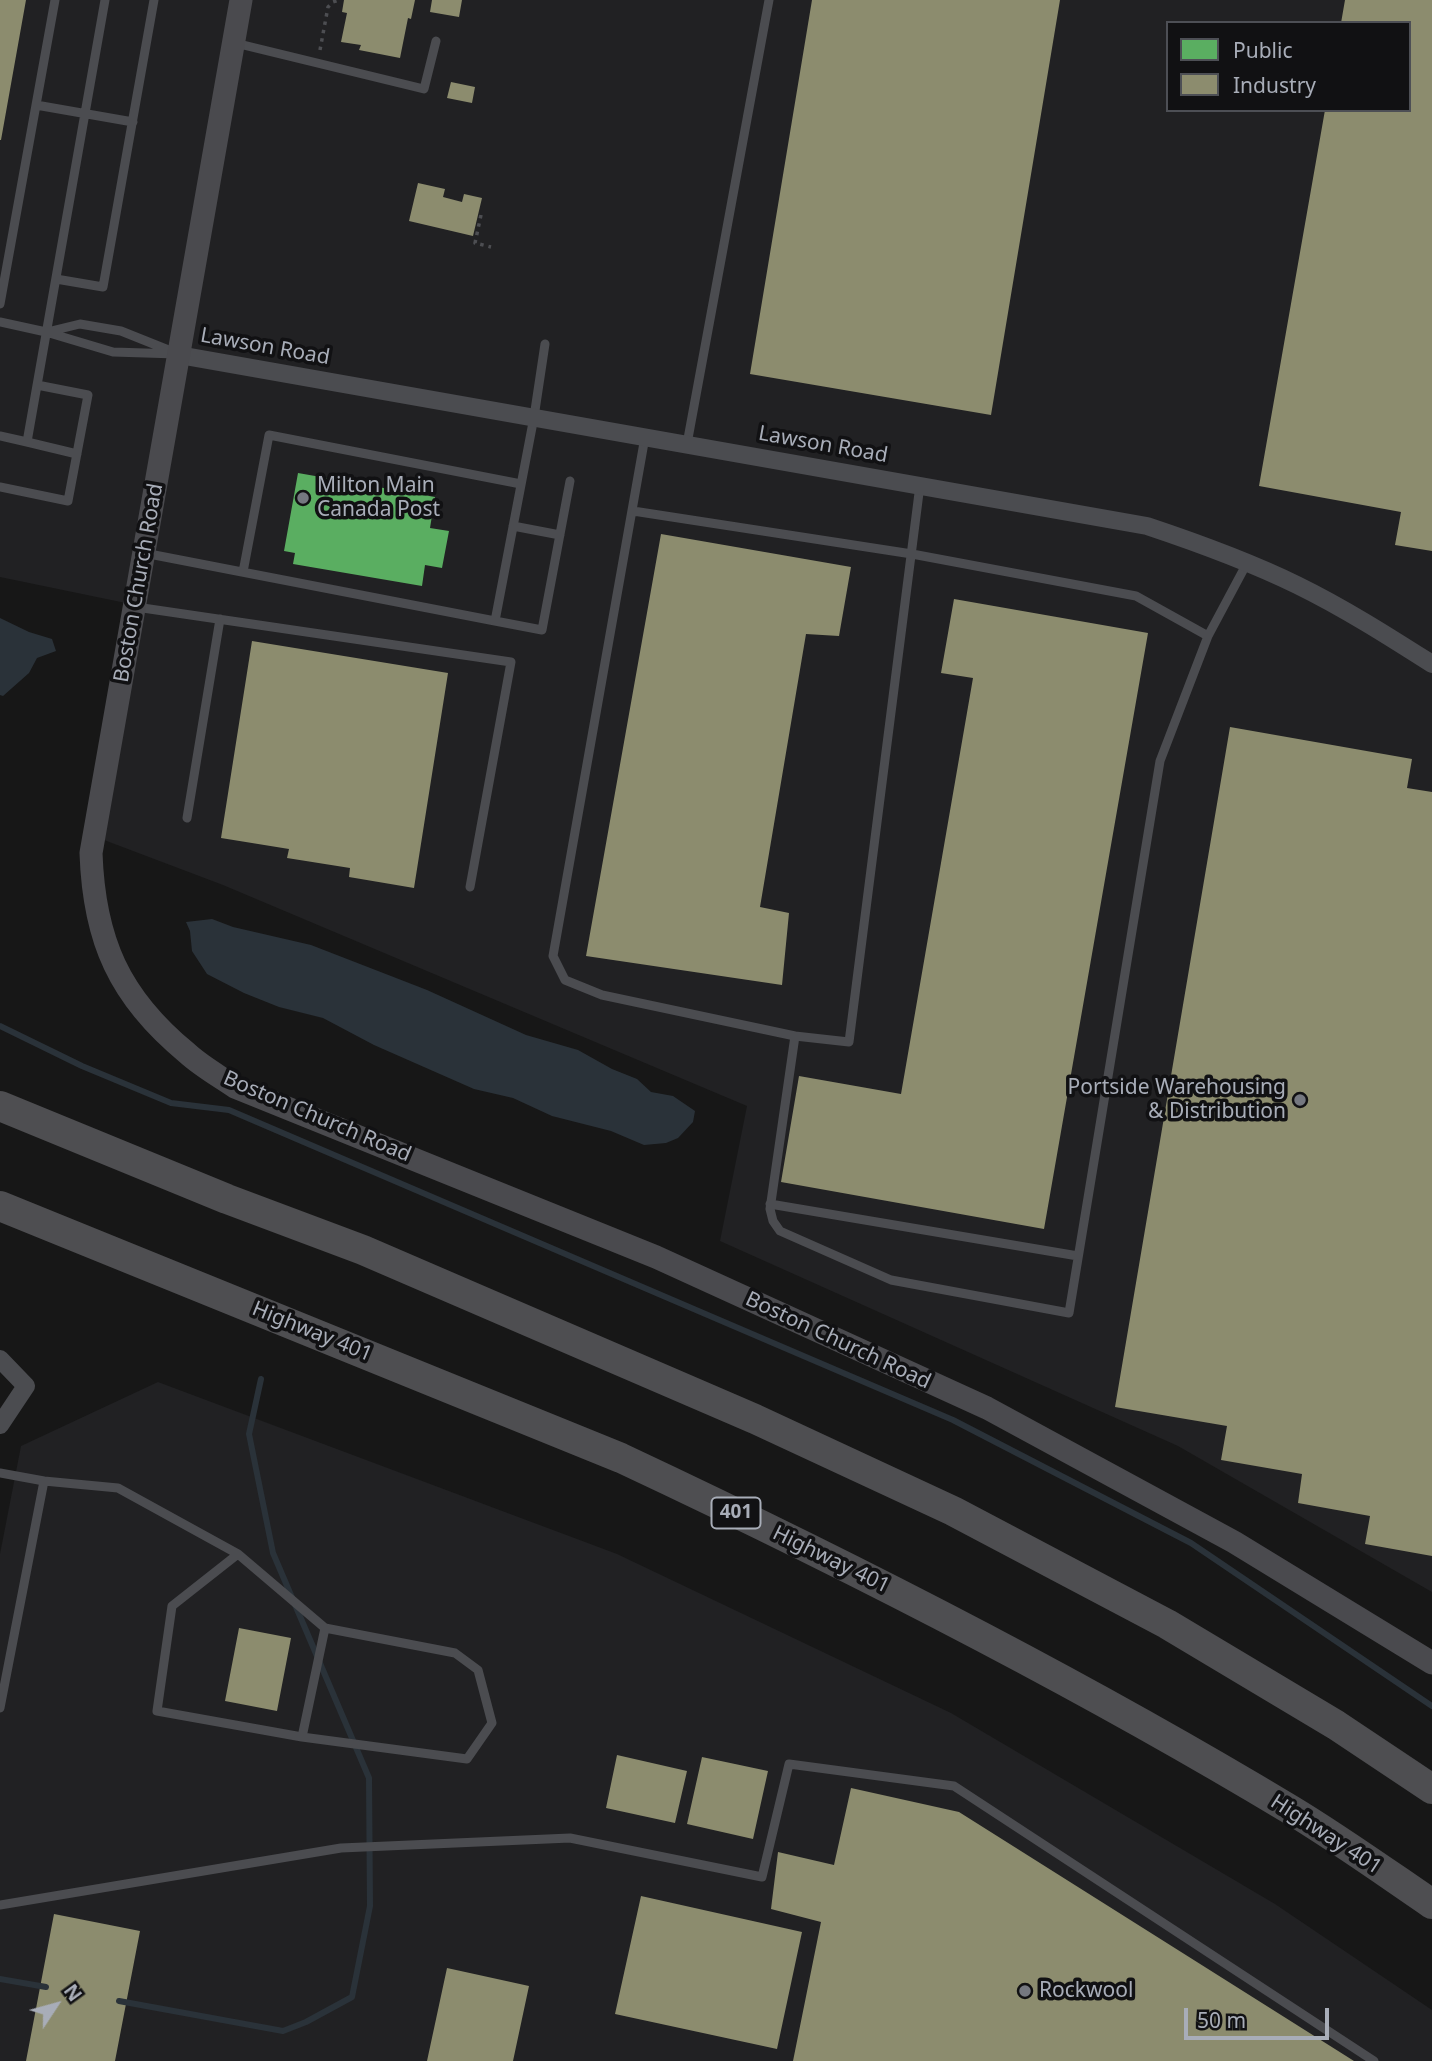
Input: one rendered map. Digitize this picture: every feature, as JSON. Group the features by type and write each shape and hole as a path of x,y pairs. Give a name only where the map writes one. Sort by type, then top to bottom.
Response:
{"highway":[{"path":"0,1106 363,1251 755,1419 953,1511 1167,1624 1336,1725 1432,1789"},
{"name":"Highway 401","path":"0,1206 621,1458 705,1498 903,1596 1123,1713 1292,1811 1432,1903"}],"street":[{"name":"Boston Church Road","path":"242,0 91,853 92,890 98,922 109,955 127,989 156,1025 188,1055 235,1087 656,1257 986,1408 1234,1542 1432,1663"},
{"name":"Lawson Road","path":"179,355 1147,526 1205,545 1298,585 1432,664"},
{"path":"0,1359 26,1386 0,1425"}],"lane":[{"path":"0,304 55,0"},
{"path":"27,442 105,0"},
{"path":"56,279 103,287 155,0"},
{"path":"687,444 769,0"},
{"path":"234,43 424,89 436,41"},
{"path":"36,105 133,122"},
{"path":"0,322 114,352 179,355"},
{"path":"46,332 80,324 94,326 121,331 179,355"},
{"path":"495,621 534,417 545,344"},
{"path":"0,487 68,501 88,395 37,385"},
{"path":"243,572 269,435 521,484"},
{"path":"0,436 77,453"},
{"path":"645,437 553,956 565,980 602,995 795,1036 849,1042 920,485"},
{"path":"144,553 541,630 570,481"},
{"path":"633,511 912,554 1136,596 1208,636"},
{"path":"513,526 560,535"},
{"path":"795,1036 770,1204 773,1221 780,1231 891,1280 1069,1313 1160,761 1208,636 1247,563"},
{"path":"134,607 511,662 470,887"},
{"path":"187,818 220,620"},
{"path":"770,1204 1078,1256"},
{"path":"0,1473 44,1481 118,1488 239,1554 325,1628 455,1653 478,1670 492,1723 467,1759 302,1737 157,1711 172,1606 239,1554"},
{"path":"0,1708 44,1481"},
{"path":"302,1737 325,1628"},
{"path":"0,1905 341,1848 570,1838 762,1877 789,1764 954,1786 1374,2061"}],"path":[{"path":"317,63 328,7 339,0"},
{"path":"481,215 475,243 491,247"}],"shaded area":[{"path":"0,0 1432,0 1432,1592 1178,1446 720,1241 747,1106 223,885 104,840 145,607 0,577"},
{"path":"0,618 29,632 52,639 56,651 37,658 29,673 3,696 0,695"},
{"path":"212,919 233,927 311,945 427,990 526,1035 578,1050 637,1079 651,1092 673,1096 695,1111 693,1122 678,1138 666,1143 644,1145 611,1131 552,1116 513,1098 474,1089 374,1045 323,1018 279,1007 244,993 207,974 192,951 186,922"},
{"name":"Rockwool","path":"158,1382 617,1554 951,1713 1275,1904 1432,2010 1432,2061 0,2061 0,1554 21,1446"}],"building: Public":[{"path":"298,473 435,497 430,528 449,531 442,568 425,565 422,586 293,564 295,553 284,551"}],"building: Industry":[{"path":"0,0 26,0 1,140 0,140"},
{"path":"344,0 415,0 411,19 408,18 400,58 359,50 361,45 341,42 347,13 342,12"},
{"path":"432,0 462,0 459,17 430,12"},
{"path":"812,0 1060,0 991,415 750,374"},
{"path":"1345,0 1432,0 1432,551 1395,545 1401,512 1259,486 1325,112 1411,112 1411,21 1341,21"},
{"path":"451,82 475,87 472,103 447,98"},
{"path":"418,183 445,189 443,197 462,202 464,194 482,198 473,236 409,221"},
{"path":"661,534 851,567 839,636 806,634 760,907 789,913 782,985 586,956"},
{"path":"954,599 1148,633 1044,1229 781,1182 799,1076 901,1094 973,678 941,673"},
{"path":"252,641 448,673 414,888 349,877 350,868 287,858 289,849 221,838"},
{"name":"Portside Warehousing & Distribution","path":"1230,727 1412,759 1407,788 1432,792 1432,1556 1365,1544 1370,1516 1298,1503 1302,1474 1221,1460 1227,1426 1115,1407"},
{"path":"239,1628 291,1638 277,1711 225,1701"},
{"path":"617,1755 687,1771 675,1823 606,1808"},
{"path":"702,1757 768,1771 753,1839 687,1824"},
{"name":"Rockwool","path":"851,1788 959,1812 1354,2061 793,2061 821,1922 771,1909 778,1852 834,1865"},
{"path":"641,1896 802,1932 777,2049 615,2014"},
{"path":"54,1914 140,1931 115,2061 26,2061"},
{"path":"447,1968 529,1986 513,2061 427,2061"}],"waterway":[{"path":"0,1026 82,1066 171,1103 229,1110 953,1420 1191,1543 1432,1706"},
{"path":"119,2001 283,2031 352,1997 370,1906 369,1778 273,1553 249,1434 261,1379"},
{"path":"0,1979 46,1987"}],"place":[{"name":"Milton Main Canada Post","path":"303,498"},
{"name":"Portside Warehousing & Distribution","path":"1300,1100"},
{"name":"Rockwool","path":"1025,1991"}]}
